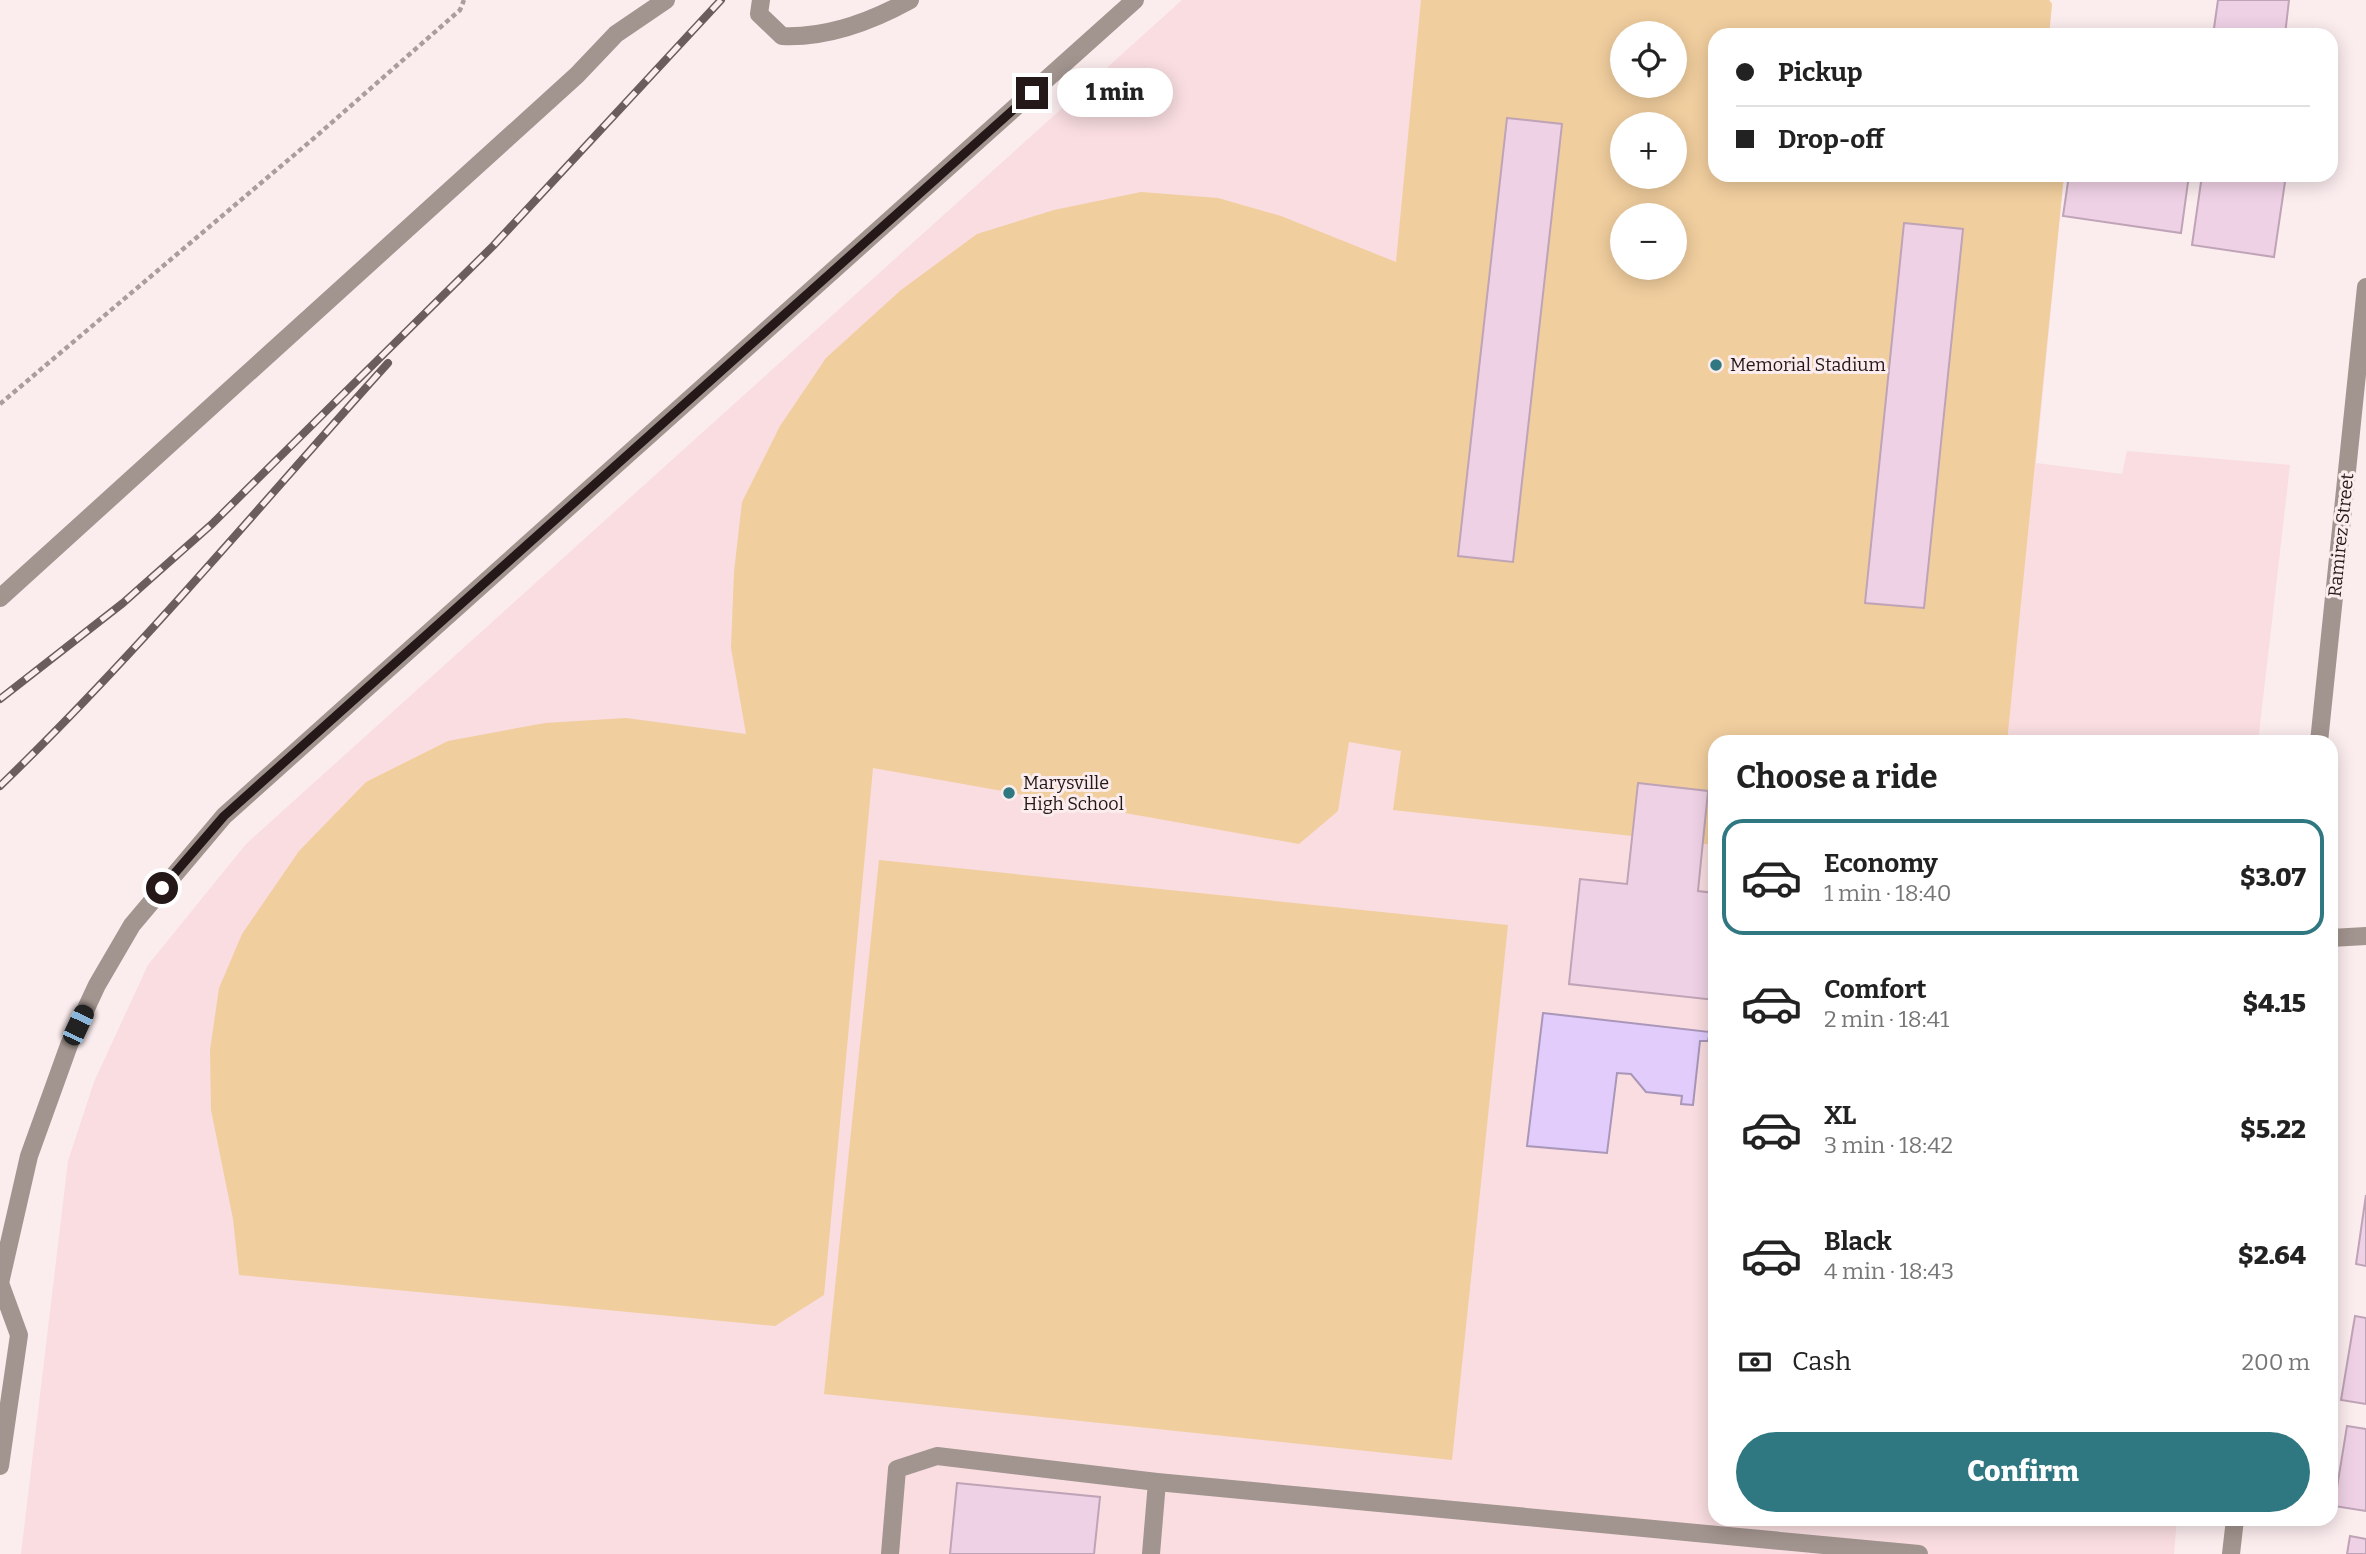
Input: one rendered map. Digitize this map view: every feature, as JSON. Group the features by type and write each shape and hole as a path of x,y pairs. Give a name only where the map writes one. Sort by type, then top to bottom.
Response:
{"street":[{"path":"0,598 577,75 617,34 666,0"},
{"path":"761,0 759,14 782,36 809,37 884,14 910,0"},
{"path":"0,1466 19,1335 0,1283 33,1144 69,1045 97,985 132,925 224,816 1135,0"},
{"name":"Ramirez Street","path":"2320,735 2366,287"},
{"path":"2338,938 2366,936"},
{"path":"890,1554 897,1469 937,1456 1157,1482 1919,1554"},
{"path":"1151,1554 1157,1482"},
{"path":"2231,1554 2234,1526"}],"path":[{"path":"0,404 313,139 460,10 464,0"}],"shaded area":[{"name":"Marysville High School","path":"1182,0 2049,0 2052,4 2050,28 1708,28 1708,182 2063,182 2036,463 2122,474 2127,451 2290,465 2259,735 1708,735 1708,1526 2176,1526 2174,1554 21,1554 68,1161 94,1082 148,965 246,844"},
{"path":"1421,0 2049,0 2052,4 2050,28 1708,28 1708,182 2063,182 2008,735 1708,735 1708,844 1393,810 1401,751 1349,742 1338,811 1299,844 873,768 824,1295 775,1326 239,1275 233,1219 211,1110 210,1050 219,988 242,934 299,851 366,782 448,741 545,723 626,718 746,734 731,648 734,572 742,502 780,426 826,358 901,290 977,234 1054,210 1141,192 1218,198 1281,216 1396,262"},
{"path":"879,860 1508,925 1452,1460 824,1394"},
{"path":"1543,1013 1708,1032 1708,1041 1700,1041 1693,1105 1681,1104 1682,1096 1646,1092 1631,1074 1617,1073 1607,1153 1527,1146"}],"building":[{"path":"2218,0 2289,0 2286,28 2214,28"},
{"path":"1507,118 1562,124 1513,562 1458,556"},
{"path":"2068,182 2188,182 2181,233 2063,216"},
{"path":"2201,182 2285,182 2274,257 2192,245"},
{"path":"1904,223 1963,229 1924,608 1865,603"},
{"path":"1638,783 1708,791 1698,891 1708,892 1708,999 1569,984 1580,879 1627,884"},
{"path":"2366,1195 2366,1266 2356,1264"},
{"path":"2355,1316 2366,1318 2366,1404 2341,1400"},
{"path":"2347,1426 2366,1429 2366,1511 2338,1507 2338,1481"},
{"path":"957,1483 1100,1497 1094,1554 950,1554"},
{"path":"2350,1536 2366,1539 2366,1554 2347,1554"}],"railway":[{"path":"0,699 123,603 212,524 493,246 721,0"},
{"path":"0,786 150,631 388,363"}],"place":[{"name":"Memorial Stadium","path":"1716,365"},
{"name":"Marysville High School","path":"1009,793"}],"route":[{"path":"162,888 224,816 1032,93"}]}
